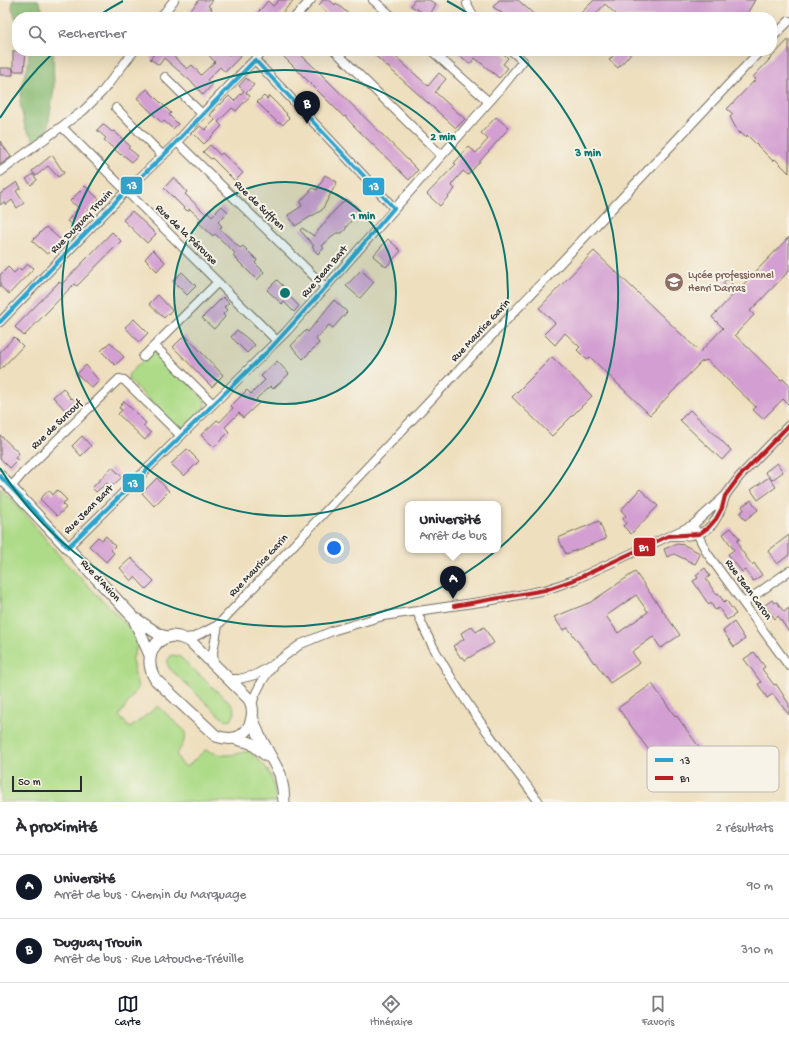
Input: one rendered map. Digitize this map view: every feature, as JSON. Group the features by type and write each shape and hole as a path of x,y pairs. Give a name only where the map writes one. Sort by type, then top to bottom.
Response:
{"street":[{"path":"165,12 174,0"},
{"path":"301,12 311,0"},
{"path":"373,0 386,12"},
{"path":"467,4 471,12"},
{"path":"777,33 789,21"},
{"path":"0,172 84,110 102,92 130,56"},
{"name":"Rue Duguay Trouin","path":"0,322 126,191 177,142 202,114 259,56"},
{"path":"340,56 442,155"},
{"path":"438,56 489,102"},
{"name":"Rue Jean Bart","path":"68,547 277,341 489,102 523,61 518,56"},
{"name":"Rue Maurice Garin","path":"186,638 194,637 218,625 755,56"},
{"path":"255,60 394,208"},
{"path":"165,77 202,114"},
{"path":"116,108 163,156"},
{"name":"Rue de la Pérouse","path":"62,127 277,341"},
{"name":"Rue de Suffren","path":"177,142 325,287"},
{"path":"143,357 218,282"},
{"path":"154,346 213,404"},
{"name":"Rue de Surcouf","path":"11,486 23,472 119,379 124,380 181,436"},
{"path":"228,679 248,677 274,664 301,644 335,630 383,616 487,601 545,590 574,580 693,525 725,496 739,477 789,425"},
{"name":"Rue d'Avion","path":"0,476 133,616 160,635 167,637"},
{"path":"668,536 699,534 709,527 716,519 722,508 725,496"},
{"name":"Rue Jean Caron","path":"693,525 699,534 707,553 789,666"},
{"path":"744,603 789,571"},
{"path":"417,611 423,628 434,649 469,707 539,802"},
{"name":"Rue d'Avion","path":"133,616 150,655 150,668 152,675 156,680 216,736 233,738 251,743 272,760"},
{"path":"214,664 213,652 218,625"},
{"path":"150,655 152,648 156,643 167,637 186,638 249,699 252,705"},
{"path":"274,664 264,676 256,691 252,705 252,718 259,735 280,774 284,789 284,802"},
{"path":"233,738 238,737 246,730 252,718"}],"green space":[{"path":"13,0 38,0 44,12 13,12 12,8"},
{"path":"29,56 53,56 54,89 47,132 35,141 25,128 20,102 23,80 28,66"},
{"path":"152,351 157,351 205,400 205,407 183,428 178,429 129,380 128,375"},
{"path":"0,488 27,516 62,559 129,627 139,640 132,661 138,688 119,716 130,728 158,706 186,732 183,744 176,754 181,763 187,767 205,750 217,754 227,755 249,751 266,767 272,778 276,802 0,802"},
{"path":"171,655 179,656 233,706 235,713 232,719 226,720 221,717 169,668 167,662"}],"building":[{"path":"199,0 213,0 208,6 212,9 209,12 189,12"},
{"path":"279,0 294,0 283,12 258,12 268,1 273,6"},
{"path":"323,0 329,0 335,5 336,3 346,12 327,12 319,5"},
{"path":"414,0 429,0 436,4 431,12 422,12 411,6"},
{"path":"499,0 518,0 531,12 500,12 493,7"},
{"path":"594,0 755,0 748,12 614,12 605,4 598,12 582,12"},
{"path":"789,39 789,173 775,159 773,161 747,135 745,137 740,132 739,134 730,117 733,114 727,109 756,79 753,77 773,56 777,56 777,52"},
{"path":"13,56 26,56 24,71 13,71"},
{"path":"153,56 173,56 187,69 192,65 201,75 215,62 210,56 241,56 225,72 220,67 207,80 212,85 203,95 195,85 164,58 159,65 150,59"},
{"path":"283,56 302,56 418,170 409,180 345,116 344,117"},
{"path":"376,56 395,56 428,86 439,73 446,79 435,92 465,119 456,128"},
{"path":"461,56 506,56 508,58 503,64 508,68 499,78 475,58 470,64"},
{"path":"613,56 629,56 618,68 609,60"},
{"path":"0,68 13,68 13,75 0,75"},
{"path":"246,78 254,85 246,93 250,96 236,111 232,108 218,122 222,126 204,144 193,133 200,126 205,130 215,120 210,115 229,96 234,101 244,91 239,86"},
{"path":"147,89 171,113 169,115 178,124 173,129 164,121 162,123 137,98"},
{"path":"264,96 267,99 269,96 287,114 286,115 289,118 283,125 280,122 278,123 257,102"},
{"path":"496,117 509,128 468,175 463,171 451,185 455,189 440,206 427,194 456,164 454,163 469,147 476,153 488,139 481,133"},
{"path":"103,124 112,132 114,131 130,146 128,148 138,156 132,162 122,154 121,155 104,140 106,138 97,130"},
{"path":"0,141 11,157 0,165"},
{"path":"210,145 220,155 222,153 243,173 235,181 212,158 211,159 203,152"},
{"path":"52,155 64,173 58,177 48,166 36,176 32,171"},
{"path":"33,174 37,180 31,185 26,179"},
{"path":"325,175 337,182 322,210 295,226 288,215 302,206 300,202 313,188 317,190"},
{"path":"174,177 187,192 185,194 206,214 208,212 212,216 222,206 228,212 218,222 222,226 220,229 240,248 243,246 257,260 255,263 264,272 257,280 233,256 235,253 215,234 213,236 198,222 201,219 190,209 187,211 164,188"},
{"path":"17,182 21,188 16,191 24,203 17,208 12,200 6,205 4,202 0,205 0,194"},
{"path":"85,186 99,199 73,226 67,221 79,208 70,201"},
{"path":"346,199 360,210 346,229 342,233 336,233 322,246 324,248 318,254 312,247 314,246 300,230 302,228 314,236 334,211"},
{"path":"132,211 156,234 147,243 123,220"},
{"path":"46,227 61,240 47,254 32,241"},
{"path":"112,232 121,241 77,286 74,284 24,336 15,327 59,282 62,284"},
{"path":"789,237 789,271 750,311 754,315 735,335 781,380 783,379 789,385 789,405 783,399 763,419 753,410 756,407 707,360 701,362 650,415 590,357 587,360 577,350 580,347 565,333 555,345 544,334 555,323 539,308 594,251 700,352 723,328 712,317 733,295 723,283 727,279 738,290"},
{"path":"388,239 401,251 386,267 373,256"},
{"path":"153,250 165,262 157,271 145,259"},
{"path":"28,264 34,268 9,294 0,286 0,275 8,267 14,273 19,268 21,270"},
{"path":"361,270 374,282 360,298 346,286"},
{"path":"182,272 196,286 187,295 173,281"},
{"path":"277,280 291,294 289,296 299,306 294,312 284,302 282,304 267,290"},
{"path":"158,295 172,310 164,318 149,304"},
{"path":"223,297 229,303 224,307 227,310 223,314 225,317 214,329 202,318"},
{"path":"334,300 347,312 333,328 329,325 316,339 319,343 303,359 291,346 306,330 308,332"},
{"path":"134,319 148,333 139,342 125,327"},
{"path":"237,330 255,345 247,353 231,337"},
{"path":"185,335 223,375 212,387 173,347"},
{"path":"14,337 23,346 0,370 0,352"},
{"path":"110,342 124,357 115,365 101,351"},
{"path":"552,357 592,396 552,436 512,397"},
{"path":"277,361 289,374 273,389 270,386 256,399 259,403 243,418 239,413 225,427 229,432 214,447 201,435 217,420 220,422 233,408 231,406 247,390 251,394 265,380 261,376"},
{"path":"86,365 99,381 92,388 77,374"},
{"path":"63,388 71,399 72,398 77,402 67,412 53,397"},
{"path":"124,401 146,423 143,426 151,433 145,440 118,414 122,410 119,408"},
{"path":"690,410 731,450 722,460 680,420"},
{"path":"0,435 19,453 15,458 18,460 10,468 0,458"},
{"path":"82,436 91,446 81,456 72,446"},
{"path":"187,449 199,461 184,476 171,464"},
{"path":"777,463 783,472 772,480 765,472"},
{"path":"112,467 122,477 111,487 107,483 96,492 92,488"},
{"path":"769,477 776,487 758,500 751,490"},
{"path":"157,478 169,491 154,506 142,493"},
{"path":"640,489 658,506 631,534 623,526 626,523 623,519 626,516 621,510"},
{"path":"49,490 53,495 57,490 67,500 62,504 66,508 57,516 40,499"},
{"path":"751,500 758,510 745,520 740,513 744,510 742,506"},
{"path":"599,521 606,539 566,554 558,538"},
{"path":"731,528 740,539 737,541 740,545 739,547 752,565 754,563 762,575 753,581 745,570 742,572 728,554 734,550 723,534"},
{"path":"789,535 789,555 777,564 768,551"},
{"path":"106,536 115,546 111,550 114,553 106,562 89,546 98,537 102,540"},
{"path":"677,544 684,545 698,552 700,555 695,564 674,554 667,557 664,549"},
{"path":"131,558 154,581 146,589 135,577 131,581 120,568"},
{"path":"705,568 710,576 706,579 716,594 718,593 724,602 726,600 736,614 727,620 719,608 715,610 711,603 709,605 693,581 698,578 696,575"},
{"path":"635,572 680,635 661,648 653,637 632,652 640,663 610,683 568,628 563,630 554,617 591,602","holes":["636,595 648,612 618,633 606,616"]},
{"path":"772,600 774,603 777,602 784,612 789,608 789,632 778,616 775,619 765,605"},
{"path":"734,622 745,639 734,647 723,631"},
{"path":"472,626 476,632 484,627 494,643 465,660 463,657 461,658 453,646 464,639 461,633"},
{"path":"754,652 765,667 762,669 774,685 776,684 789,704 789,715 773,694 767,698 758,684 761,682 744,659"},
{"path":"652,684 698,746 647,746 647,748 618,708"}],"transit line":[{"name":"13","path":"0,322 255,60 394,208 336,276 271,348 68,547 0,476"},
{"name":"B1","path":"454,606 545,590 574,580 668,536 699,534 709,527 716,519 722,508 725,496 739,477 789,425"}],"place":[{"name":"Duguay Trouin","path":"307,124"},
{"name":"Lycée professionnel Henri Darras","path":"674,282"},
{"name":"Université","path":"453,599"}]}
